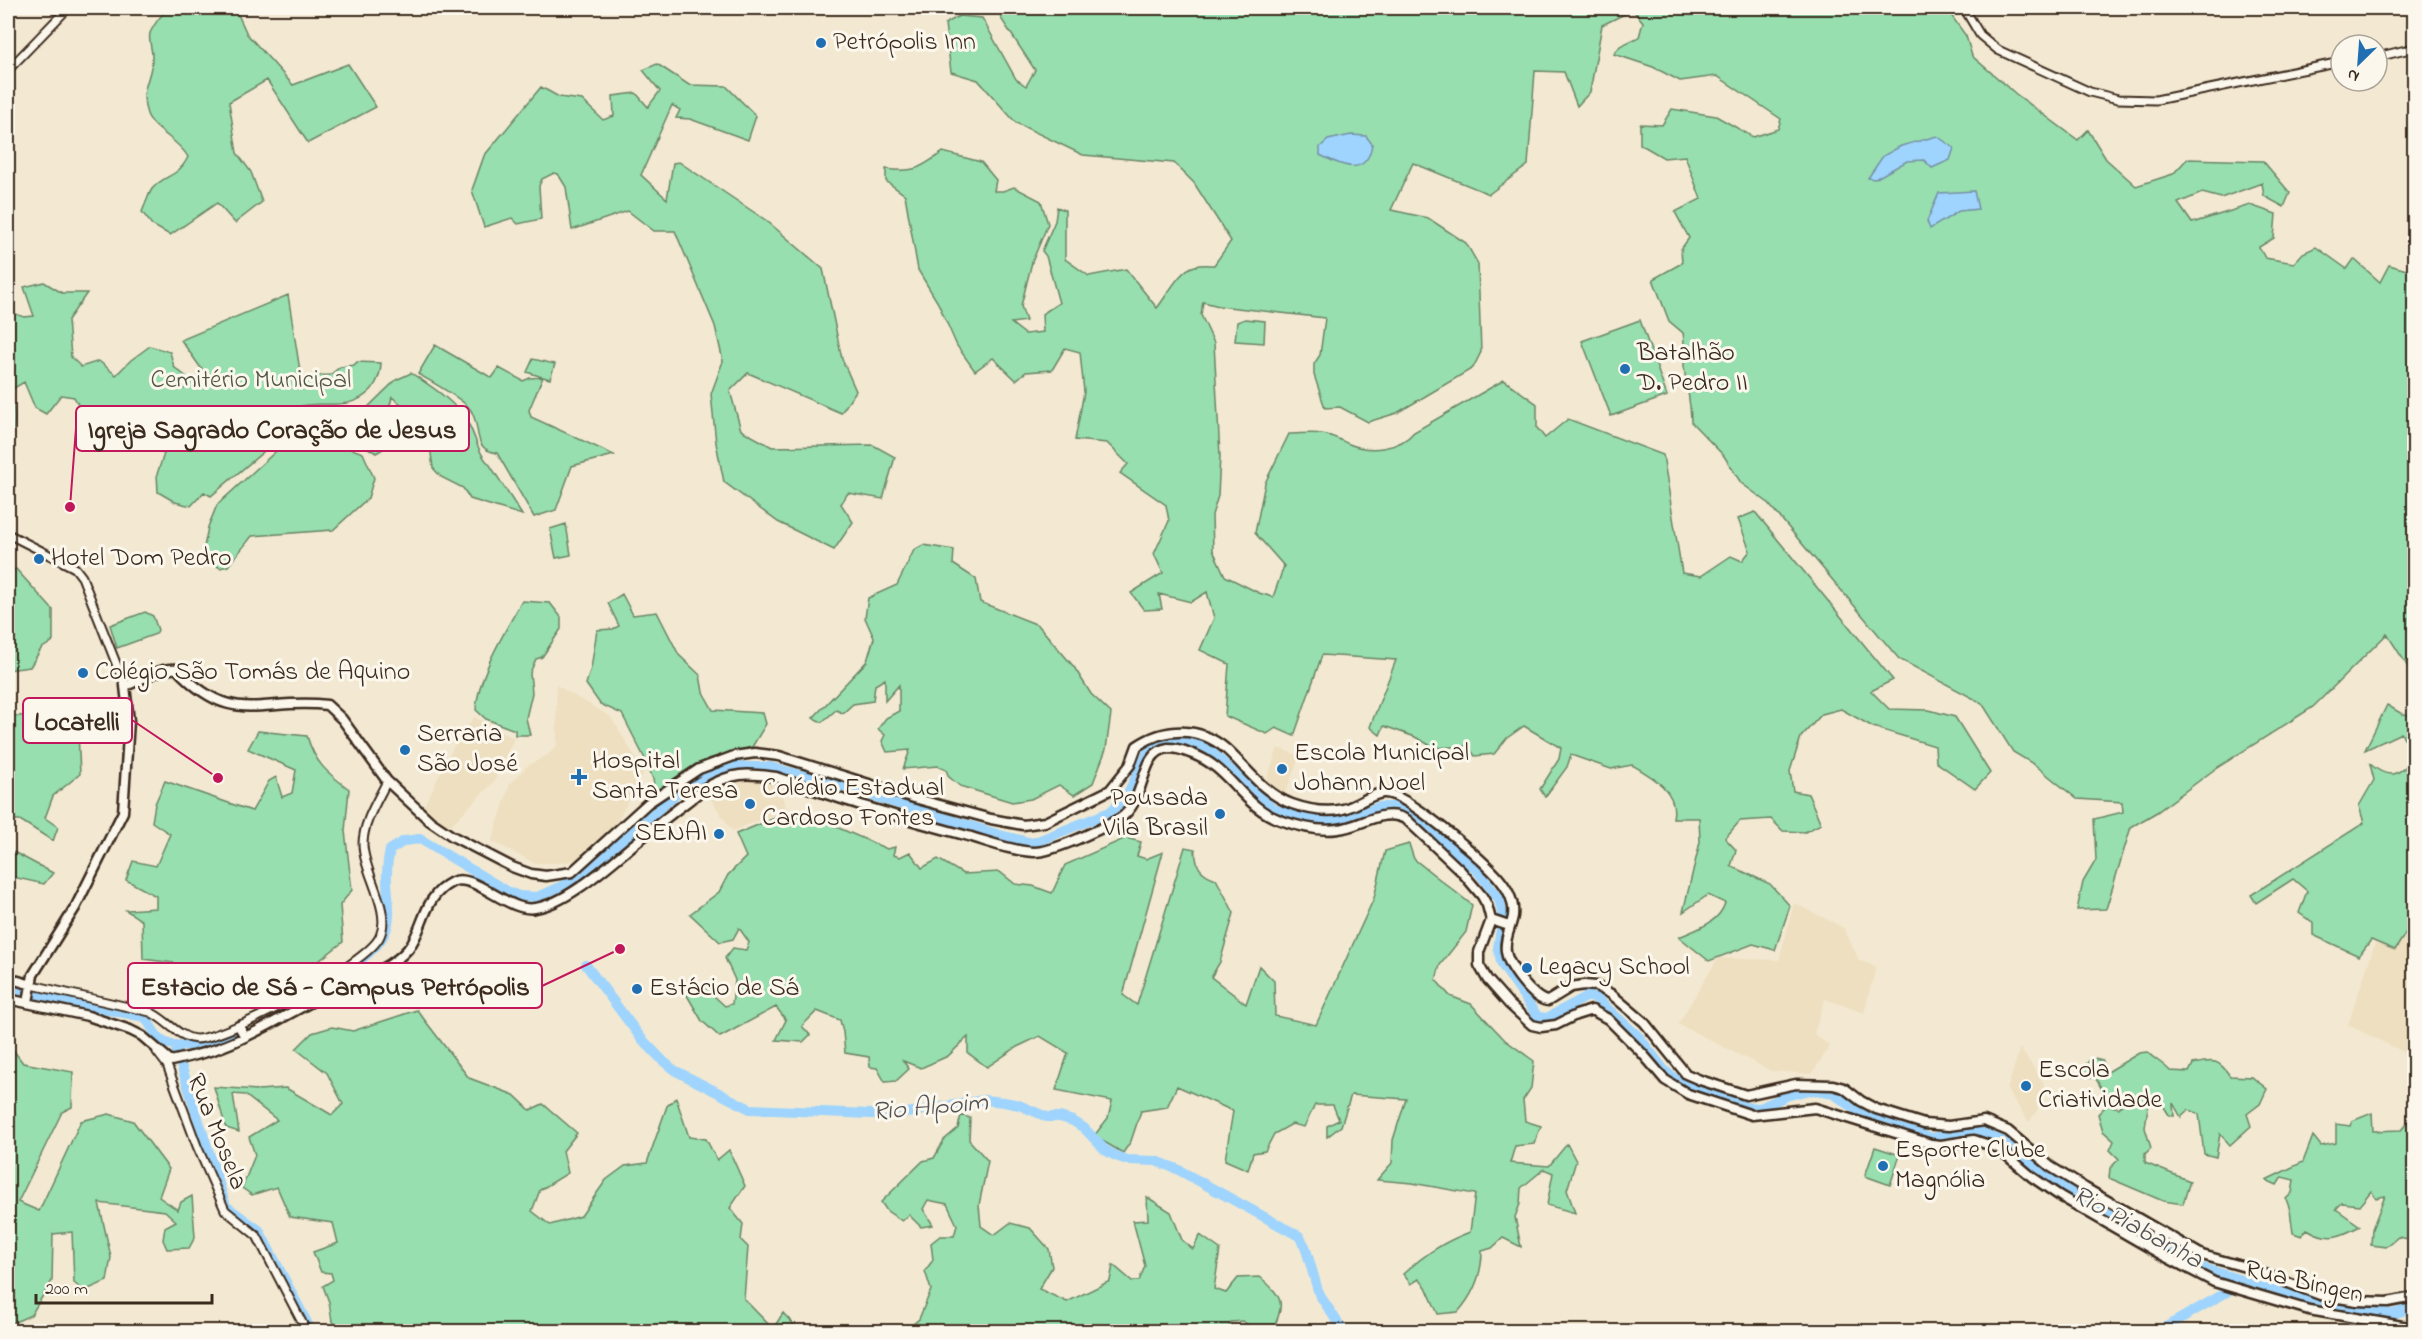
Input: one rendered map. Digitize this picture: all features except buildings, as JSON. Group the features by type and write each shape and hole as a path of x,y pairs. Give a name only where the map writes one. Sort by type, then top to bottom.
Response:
{"main road":[{"path":"8,70 68,8"},
{"path":"1964,8 1980,35 1998,50 2090,92 2118,99 2156,100 2329,64"},
{"path":"2389,54 2415,48"},
{"path":"8,534 75,568 82,577 125,686 129,721 123,812 75,908 33,975 28,1002"},
{"path":"8,978 150,1012 187,1038 204,1038 225,1033 330,978 367,952 380,938 383,926 381,914 364,854 363,840 372,810 387,781 342,720 327,705 232,706 208,695 177,669 169,668 125,686"},
{"name":"Rua Bingen","path":"387,781 413,807 452,836 527,873 555,876 572,872 648,803 699,769 735,756 755,753 779,756 936,804 1023,825 1045,822 1110,790 1130,765 1137,746 1160,733 1175,731 1194,735 1220,746 1269,791 1296,805 1323,812 1338,811 1373,795 1383,793 1397,796 1425,814 1481,860 1509,893 1513,917 1506,942 1507,957 1537,999 1548,1001 1571,987 1584,985 1603,989 1644,1022 1686,1074 1746,1095 1796,1084 1833,1085 1844,1088 1876,1108 1924,1124 1949,1126 1984,1120 2015,1136 2051,1167 2202,1255 2249,1268 2320,1295 2357,1301 2410,1298"},
{"path":"8,999 88,1016 130,1030 142,1036 169,1063 210,1052 245,1037 391,962 409,948 432,899 452,882 463,880 471,882 523,909 535,909 559,900 596,874 705,788 727,776 776,777 950,832 1035,852 1051,849 1118,820 1127,813 1138,797 1149,759 1162,750 1174,748 1209,760 1252,803 1267,814 1290,823 1321,830 1339,829 1380,816 1400,816 1420,831 1461,871 1482,896 1491,920 1509,926"},
{"path":"1130,765 1146,769"},
{"name":"Rua Bingen","path":"1491,920 1479,952 1479,965 1487,979 1509,1004 1532,1025 1549,1027 1587,1010 1598,1012 1642,1053 1657,1072 1688,1094 1752,1116 1791,1109 1815,1108 1931,1144 1941,1145 1974,1140 1986,1142 1998,1148 2032,1177 2060,1196 2220,1284 2309,1310 2415,1328"},
{"path":"239,1026 245,1037"},
{"name":"Rua Mosela","path":"169,1063 196,1146 225,1210 257,1236 307,1332"},
{"path":"2149,1247 2157,1230"}],"shaded area":[{"name":"Hospital Santa Teresa","path":"556,685 611,717 644,772 614,827 582,859 561,863 534,863 492,841 510,784 527,766 549,754 557,745"},
{"path":"474,717 514,738 494,782 449,827 423,808 453,748"},
{"name":"Escola Municipal Johann Noel","path":"1278,748 1300,756 1284,796 1265,783"},
{"name":"Colédio Estadual Cardoso Fontes","path":"727,780 777,781 787,809 732,831 706,792"},
{"path":"1794,903 1844,928 1859,960 1876,967 1864,1013 1825,999 1814,1034 1830,1046 1812,1074 1771,1071 1678,1024 1718,958 1779,960"},
{"path":"2414,914 2414,1057 2348,1025 2375,943 2395,949 2413,921"},
{"name":"Escola Criatividade","path":"2020,1048 2044,1083 2038,1109 2029,1122 2007,1090"}],"green space":[{"path":"169,8 232,8 236,10 247,34 293,85 348,64 376,107 308,143 267,80 229,102 237,153 251,172 262,202 235,223 217,203 170,235 152,225 142,212 152,189 180,169 188,157 150,120 145,105 145,90 152,64 150,33 158,19"},
{"path":"998,8 1884,8 1912,11 1915,8 1946,8 1966,36 1972,56 2016,94 2078,140 2088,130 2106,159 2136,186 2173,174 2187,159 2263,161 2290,193 2284,207 2264,196 2262,183 2221,198 2202,193 2178,203 2192,223 2250,205 2276,214 2274,238 2259,247 2265,258 2294,263 2303,253 2316,247 2347,269 2354,259 2380,282 2389,265 2414,272 2414,672 2408,667 2387,634 2313,707 2215,769 2157,812 2131,827 2106,909 2077,910 2083,882 2096,860 2094,819 2123,812 2122,802 2077,799 2035,765 2013,752 1982,703 1899,659 1767,502 1741,483 1724,456 1691,422 1684,366 1683,333 1669,321 1653,279 1682,263 1681,249 1689,238 1675,212 1701,199 1685,156 1664,158 1640,144 1640,124 1662,125 1672,109 1716,116 1753,137 1778,129 1781,119 1717,76 1680,81 1653,67 1614,54 1620,46 1639,37 1643,22 1633,10 1602,25 1590,92 1577,106 1564,72 1535,71 1528,165 1489,194 1413,163 1391,210 1428,218 1466,243 1478,264 1481,352 1473,368 1397,413 1368,422 1340,407 1325,408 1314,375 1314,364 1320,355 1325,318 1219,306 1203,302 1201,315 1214,343 1220,456 1218,496 1212,515 1213,550 1225,576 1259,593 1273,597 1284,566 1255,533 1265,483 1289,434 1326,435 1357,447 1375,449 1393,446 1504,380 1537,404 1537,428 1545,438 1568,419 1663,455 1682,573 1701,576 1731,556 1742,561 1750,551 1738,519 1755,512 1893,680 1871,691 1889,709 1929,710 1955,717 1990,773 1975,789 1936,762 1935,746 1873,727 1841,709 1822,714 1801,737 1790,771 1793,791 1808,794 1821,824 1805,832 1783,831 1771,819 1740,821 1725,838 1736,850 1731,866 1770,884 1790,906 1775,950 1753,944 1709,961 1679,937 1713,920 1725,903 1708,895 1683,912 1700,842 1699,818 1673,818 1672,800 1668,792 1655,779 1632,765 1611,769 1571,755 1567,767 1545,797 1540,789 1559,759 1561,748 1524,726 1507,738 1494,754 1475,756 1468,746 1435,748 1415,737 1384,726 1380,735 1370,727 1396,660 1322,655 1294,736 1276,728 1267,734 1225,716 1229,664 1200,650 1214,618 1207,592 1191,602 1159,594 1162,609 1144,610 1131,593 1163,573 1154,554 1169,521 1166,505 1120,473 1128,464 1107,443 1075,440 1084,392 1080,352 1065,348 1052,370 1026,372 1016,380 993,358 975,371 957,346 938,303 918,270 905,195 886,181 886,169 911,170 943,152 981,162 996,180 994,191 1014,187 1041,201 1048,224 1032,262 1021,306 1026,321 1011,323 1025,334 1043,332 1042,314 1059,303 1046,256 1042,251 1055,221 1057,207 1065,210 1065,259 1089,276 1126,269 1157,308 1184,272 1197,265 1214,265 1231,241 1194,183 1174,163 1083,155 1016,123 978,80 951,72 945,24 959,16 982,18 1016,79 1026,86 1035,70 1002,20"},
{"path":"657,64 689,85 726,86 756,116 748,140 690,119 676,118 680,110 672,105 641,175 667,199 673,163 679,162 767,221 823,269 842,359 856,391 841,413 748,373 730,391 741,430 772,447 873,445 895,457 883,499 848,493 841,504 853,522 834,550 778,522 724,482 716,443 711,394 723,361 715,326 675,231 654,231 628,211 572,230 566,187 558,174 554,173 542,179 539,186 541,219 518,224 512,218 484,227 472,190 484,156 541,87 559,97 582,100 603,120 614,116 613,96 636,93 648,107 660,91 643,70"},
{"path":"44,282 62,293 87,293 68,320 71,357 81,367 99,361 116,375 150,346 170,352 174,367 188,378 185,388 203,371 181,340 288,295 301,377 330,375 340,367 354,365 357,362 381,363 380,373 372,389 353,402 301,406 291,410 269,447 211,496 204,492 191,506 175,502 158,492 157,474 164,454 141,443 125,426 94,434 74,397 61,395 46,414 35,408 24,382 9,391 14,416 14,428 10,440 8,435 8,311 24,317 34,316 24,287"},
{"path":"1245,319 1265,321 1264,343 1235,341 1237,322"},
{"name":"Batalhão D. Pedro II","path":"1640,320 1667,396 1611,416 1582,341"},
{"name":"Cemitério Municipal","path":"435,345 492,378 499,368 523,381 542,377 527,372 533,359 555,364 550,379 543,377 529,410 531,417 614,455 572,466 556,510 534,517 497,453 489,451 480,442 470,409 454,395 418,374"},
{"path":"411,373 442,395 463,415 483,456 522,515 470,499 463,488 441,477 433,468 428,431 410,417 402,405 392,397 383,449 376,453 351,437 323,435 319,426 324,421 337,419 344,413 365,410 396,380"},
{"name":"Cemitério Municipal","path":"315,414 322,438 363,453 374,478 368,498 333,530 252,536 228,566 220,568 202,557 208,527 217,505 275,452 300,415"},
{"path":"566,524 571,555 556,558 550,529"},
{"path":"923,545 954,550 953,564 976,579 980,602 1038,625 1074,667 1091,694 1111,713 1106,749 1093,783 1074,795 1059,785 1031,799 1012,802 960,786 949,777 946,770 938,766 903,769 910,750 887,752 882,741 885,735 878,729 886,718 899,711 899,685 885,701 885,679 875,685 873,701 853,704 843,713 836,710 822,722 813,718 867,661 874,638 865,618 868,598 897,585 914,550"},
{"path":"16,569 53,610 53,641 41,649 30,667 8,670 8,571"},
{"path":"622,594 633,615 657,612 679,655 700,675 703,692 713,710 763,713 766,724 752,747 708,759 655,792 653,779 645,759 622,714 600,704 586,684 597,630 613,629 619,626 608,603"},
{"path":"522,601 550,603 561,617 561,629 542,657 536,659 530,673 532,693 526,718 530,735 515,735 515,730 486,719 476,710 487,668"},
{"path":"145,612 153,616 158,630 156,634 117,648 110,625"},
{"path":"2387,705 2402,714 2414,715 2414,754 2401,733 2365,750"},
{"path":"64,715 78,732 80,774 53,796 45,818 58,827 53,841 20,820 8,820 8,718 11,716"},
{"path":"258,731 307,736 323,767 349,789 345,831 352,890 340,905 343,942 311,967 259,989 239,1004 181,1002 179,992 195,985 192,973 174,963 143,959 142,921 126,910 156,908 156,896 126,880 133,861 156,866 170,834 152,822 155,804 165,781 252,811 269,781 276,777 282,797 292,793 296,770 248,749"},
{"path":"2414,758 2414,914 2413,921 2395,950 2371,940 2359,956 2313,935 2313,923 2299,913 2307,891 2293,879 2256,903 2251,895 2364,823 2359,806 2374,780 2370,764 2383,772 2394,774"},
{"path":"787,813 808,821 825,822 887,849 895,847 893,855 900,857 910,852 922,868 938,859 963,874 1000,872 1015,884 1033,886 1052,893 1065,865 1126,838 1141,842 1137,856 1146,859 1163,852 1123,995 1137,1005 1185,847 1195,849 1196,860 1200,868 1216,879 1234,913 1220,962 1211,977 1246,1004 1259,966 1274,981 1275,1016 1316,1025 1374,898 1385,851 1409,844 1414,859 1472,905 1466,932 1440,965 1436,980 1450,996 1471,1004 1505,1040 1534,1061 1531,1088 1523,1100 1525,1121 1541,1126 1534,1144 1515,1146 1510,1163 1549,1166 1567,1144 1576,1161 1567,1190 1575,1213 1547,1205 1553,1173 1544,1169 1521,1188 1520,1204 1515,1217 1521,1247 1503,1238 1492,1248 1482,1251 1479,1276 1468,1298 1458,1312 1438,1314 1426,1287 1419,1279 1411,1284 1403,1274 1434,1250 1470,1232 1475,1194 1412,1183 1377,1180 1392,1163 1393,1140 1406,1099 1351,1095 1341,1126 1327,1137 1327,1126 1339,1120 1333,1105 1315,1105 1304,1127 1292,1124 1274,1134 1265,1151 1253,1153 1248,1170 1225,1160 1233,1111 1177,1086 1167,1107 1141,1111 1131,1141 1123,1153 1094,1136 1108,1118 1112,1101 1056,1090 1068,1053 1040,1036 1017,1047 987,1067 968,1053 968,1037 948,1056 921,1068 903,1061 909,1069 896,1081 885,1082 877,1068 870,1067 869,1057 845,1053 840,1020 817,1011 802,1026 810,1035 803,1042 776,1040 786,1020 776,1007 720,1037 702,1021 681,985 704,987 725,1006 732,1004 735,980 725,958 733,948 746,950 749,942 739,928 733,939 720,942 690,914 719,892 728,875 746,857 736,834"},
{"path":"8,849 53,873 44,884 8,876"},
{"path":"417,1010 469,1078 514,1095 530,1110 543,1104 577,1133 563,1151 568,1173 540,1190 532,1211 550,1225 581,1216 606,1180 625,1166 647,1163 667,1106 676,1098 689,1137 706,1139 717,1160 729,1150 745,1186 730,1208 743,1224 741,1240 748,1247 744,1299 773,1329 783,1313 800,1331 343,1331 332,1321 329,1302 323,1286 333,1280 331,1273 321,1272 313,1252 338,1243 333,1223 290,1217 277,1187 252,1195 242,1188 255,1155 249,1137 277,1120 245,1095 233,1094 239,1132 226,1128 214,1087 258,1090 286,1088 332,1115 343,1104 327,1073 296,1049 312,1033 332,1027 353,1031"},
{"path":"8,1043 23,1063 73,1072 72,1107 62,1112 18,1202 39,1211 81,1121 109,1114 133,1121 169,1169 159,1197 178,1210 181,1202 192,1196 195,1237 189,1248 167,1249 163,1240 165,1227 176,1221 165,1211 99,1203 111,1257 107,1281 84,1291 74,1283 72,1232 53,1234 52,1281 31,1315 8,1325"},
{"path":"2147,1052 2170,1071 2189,1072 2193,1064 2214,1062 2222,1066 2230,1076 2252,1077 2267,1089 2260,1104 2247,1114 2251,1126 2230,1145 2220,1134 2216,1157 2204,1154 2199,1114 2189,1110 2181,1117 2173,1103 2174,1116 2169,1115 2161,1102 2148,1106 2145,1128 2151,1148 2145,1154 2145,1163 2190,1181 2183,1204 2163,1201 2109,1178 2110,1168 2119,1159 2110,1150 2114,1141 2103,1131 2098,1114 2107,1105 2119,1108 2125,1100 2104,1093 2096,1079 2079,1074 2091,1058 2103,1061 2106,1073 2139,1053"},
{"path":"2372,1113 2373,1131 2401,1130 2408,1122 2414,1121 2414,1240 2398,1237 2386,1247 2371,1245 2372,1229 2385,1196 2376,1198 2371,1191 2360,1205 2342,1203 2336,1209 2360,1226 2346,1233 2328,1237 2307,1229 2302,1236 2293,1233 2286,1199 2292,1193 2294,1180 2282,1177 2277,1185 2266,1180 2303,1162 2313,1136 2321,1146 2336,1143 2336,1124 2350,1126 2352,1121"},
{"path":"961,1115 970,1118 969,1140 988,1161 979,1205 981,1226 994,1235 1010,1223 1030,1228 1049,1249 1052,1267 1039,1289 1067,1302 1110,1281 1113,1265 1132,1281 1139,1281 1145,1266 1133,1221 1148,1220 1147,1197 1171,1212 1182,1240 1193,1249 1200,1235 1220,1249 1214,1289 1226,1293 1238,1278 1260,1277 1274,1290 1278,1295 1280,1307 1272,1331 1255,1331 1243,1321 1231,1322 1227,1332 905,1331 919,1319 931,1290 925,1271 933,1260 931,1243 940,1236 954,1236 957,1225 947,1204 928,1200 923,1209 933,1225 921,1227 909,1215 902,1221 887,1211 881,1202 923,1161 934,1158 944,1140 958,1128"},
{"name":"Esporte Clube Magnólia","path":"1875,1147 1900,1155 1890,1185 1865,1176"}],"water":[{"path":"1351,135 1366,136 1372,144 1365,162 1359,165 1345,165 1320,155 1320,147 1328,140"},
{"path":"1937,136 1954,148 1950,160 1932,168 1924,160 1907,161 1875,179 1868,178 1883,156 1901,146"},
{"path":"1974,191 1978,209 1959,211 1930,229 1927,221 1939,193"}],"waterway":[{"name":"Rio Piabanha","path":"353,965 371,951 388,925 387,868 390,850 404,841 420,839 507,891 519,896 537,897 566,884 603,857 676,794 707,774 730,767 770,767 1033,843 1110,812 1126,797 1148,752 1163,742 1186,742 1208,749 1273,809 1311,820 1341,821 1379,807 1395,807 1409,812 1477,870 1499,899 1503,916 1498,948 1502,965 1538,1017 1547,1018 1588,996 1597,999 1639,1037 1665,1071 1680,1083 1745,1107 1760,1108 1786,1096 1809,1090 1834,1094 1856,1109 1895,1127 1932,1138 1979,1131 2002,1141 2055,1182 2152,1241 2203,1268 2308,1301 2349,1309 2393,1314 2403,1311 2414,1302"},
{"name":"Rio Alpoim","path":"586,965 641,1038 663,1061 674,1070 750,1109 895,1115 984,1100 1004,1102 1019,1105 1047,1117 1060,1117 1073,1121 1084,1128 1105,1150 1116,1156 1127,1160 1156,1161 1177,1169 1299,1236 1305,1246 1319,1294 1344,1332"},
{"name":"Rio Piabanha","path":"8,991 145,1017 159,1038 169,1044 199,1043 237,1029"},
{"path":"175,1046 226,1206 259,1230 312,1332"},
{"name":"Rio Piabanha","path":"2157,1332 2227,1292 2233,1284 2231,1279"}],"place":[{"name":"Petrópolis Inn","path":"821,43"},
{"name":"Batalhão D. Pedro II","path":"1625,369"},
{"name":"Igreja Sagrado Coração de Jesus","path":"70,507"},
{"name":"Hotel Dom Pedro","path":"39,559"},
{"name":"Colégio São Tomás de Aquino","path":"83,673"},
{"name":"Serraria São José","path":"405,750"},
{"name":"Escola Municipal Johann Noel","path":"1282,769"},
{"name":"Hospital Santa Teresa","path":"579,777"},
{"name":"Locatelli","path":"218,778"},
{"name":"Colédio Estadual Cardoso Fontes","path":"750,804"},
{"name":"Pousada Vila Brasil","path":"1220,814"},
{"name":"SENAI","path":"719,834"},
{"name":"Estacio de Sá - Campus Petrópolis","path":"620,949"},
{"name":"Legacy School","path":"1527,968"},
{"name":"Estácio de Sá","path":"637,989"},
{"name":"Escola Criatividade","path":"2026,1086"},
{"name":"Esporte Clube Magnólia","path":"1883,1166"}]}
